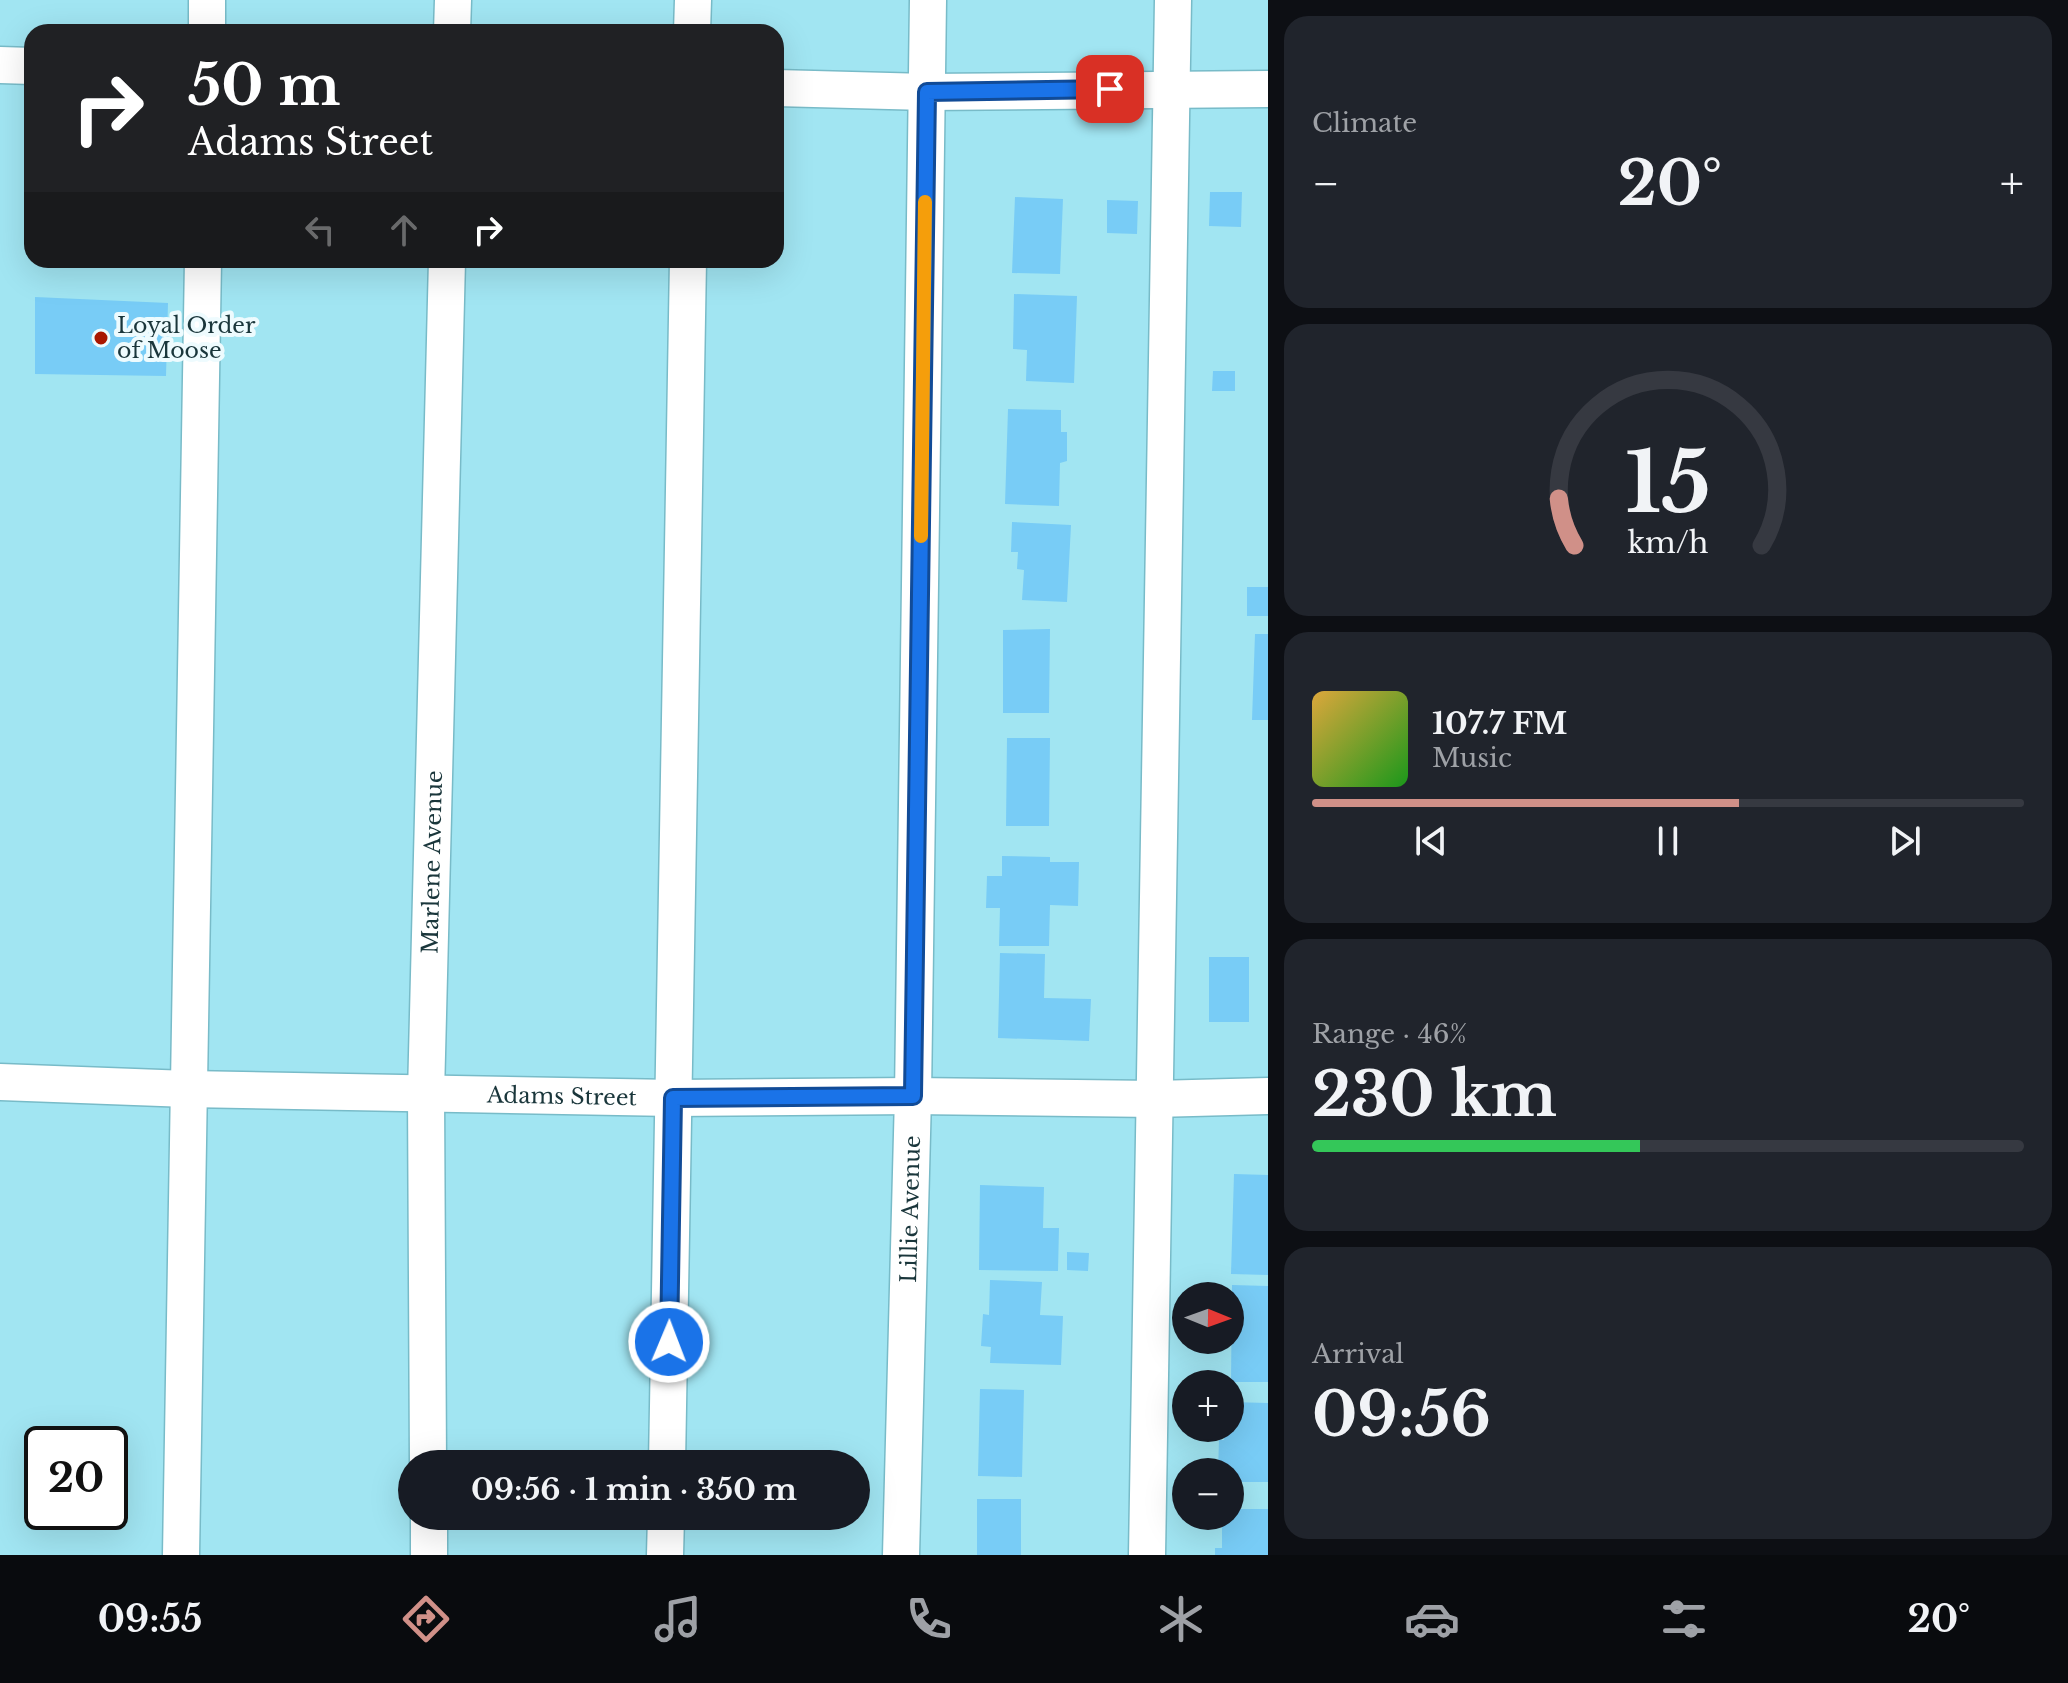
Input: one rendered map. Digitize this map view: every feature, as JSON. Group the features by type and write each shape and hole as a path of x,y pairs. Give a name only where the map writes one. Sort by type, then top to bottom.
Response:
{"street":[{"path":"207,0 207,24"},
{"path":"452,24 453,0"},
{"path":"692,24 693,0"},
{"name":"Lillie Avenue","path":"901,1555 913,1096 928,0"},
{"path":"1147,1555 1173,0"},
{"path":"0,65 24,66"},
{"path":"784,88 927,92 1268,89"},
{"path":"181,1555 203,268"},
{"name":"Marlene Avenue","path":"428,1450 426,1094 447,268"},
{"path":"667,1450 688,268"},
{"name":"Adams Street","path":"0,1082 188,1089 673,1098 913,1096 1155,1099 1268,1096"},
{"path":"429,1530 429,1555"},
{"path":"665,1555 666,1530"}],"building":[{"path":"1210,192 1242,192 1241,227 1209,226"},
{"path":"1015,197 1063,199 1060,274 1012,273"},
{"path":"1107,200 1138,201 1137,234 1107,233"},
{"path":"1014,294 1077,296 1074,383 1026,381 1027,350 1013,349"},
{"name":"Loyal Order of Moose","path":"35,297 168,303 166,376 35,374"},
{"path":"1213,371 1235,371 1235,391 1212,391"},
{"path":"1008,409 1061,410 1061,432 1067,432 1067,461 1060,463 1059,506 1005,504"},
{"path":"1012,522 1071,525 1067,602 1022,600 1024,570 1017,569 1018,552 1011,552"},
{"path":"1247,587 1268,587 1268,616 1247,616"},
{"path":"1050,629 1049,713 1003,713 1003,630"},
{"path":"1255,634 1268,634 1268,720 1252,720"},
{"path":"1007,738 1050,738 1049,826 1006,826"},
{"path":"1002,856 1050,857 1050,862 1079,862 1078,906 1050,905 1049,946 999,946 1000,908 986,908 987,876 1002,876"},
{"path":"1000,953 1045,954 1044,998 1091,999 1089,1041 998,1038"},
{"path":"1209,957 1249,957 1249,1022 1209,1022"},
{"path":"1234,1174 1268,1175 1268,1275 1231,1274"},
{"path":"980,1185 1044,1187 1043,1228 1059,1228 1058,1271 979,1270"},
{"path":"1067,1252 1089,1253 1088,1271 1067,1270"},
{"path":"990,1280 1042,1282 1040,1315 1063,1316 1061,1365 990,1363 991,1347 981,1346 983,1314 989,1315"},
{"path":"1244,1285 1268,1286 1268,1382 1244,1382 1244,1370 1231,1370 1231,1354 1244,1354"},
{"path":"980,1389 1024,1390 1022,1477 978,1476"},
{"path":"1244,1402 1268,1403 1268,1482 1244,1482 1244,1458 1218,1458 1219,1442 1244,1442"},
{"path":"977,1499 1021,1499 1021,1555 977,1555"},
{"path":"1244,1509 1268,1509 1268,1555 1215,1555 1215,1548 1222,1548 1222,1530 1244,1530"}],"slow traffic":[{"path":"921,536 925,202"}],"place":[{"name":"Loyal Order of Moose","path":"101,338"}],"route":[{"path":"669,1342 673,1098 913,1096 927,92 1110,89"}]}
